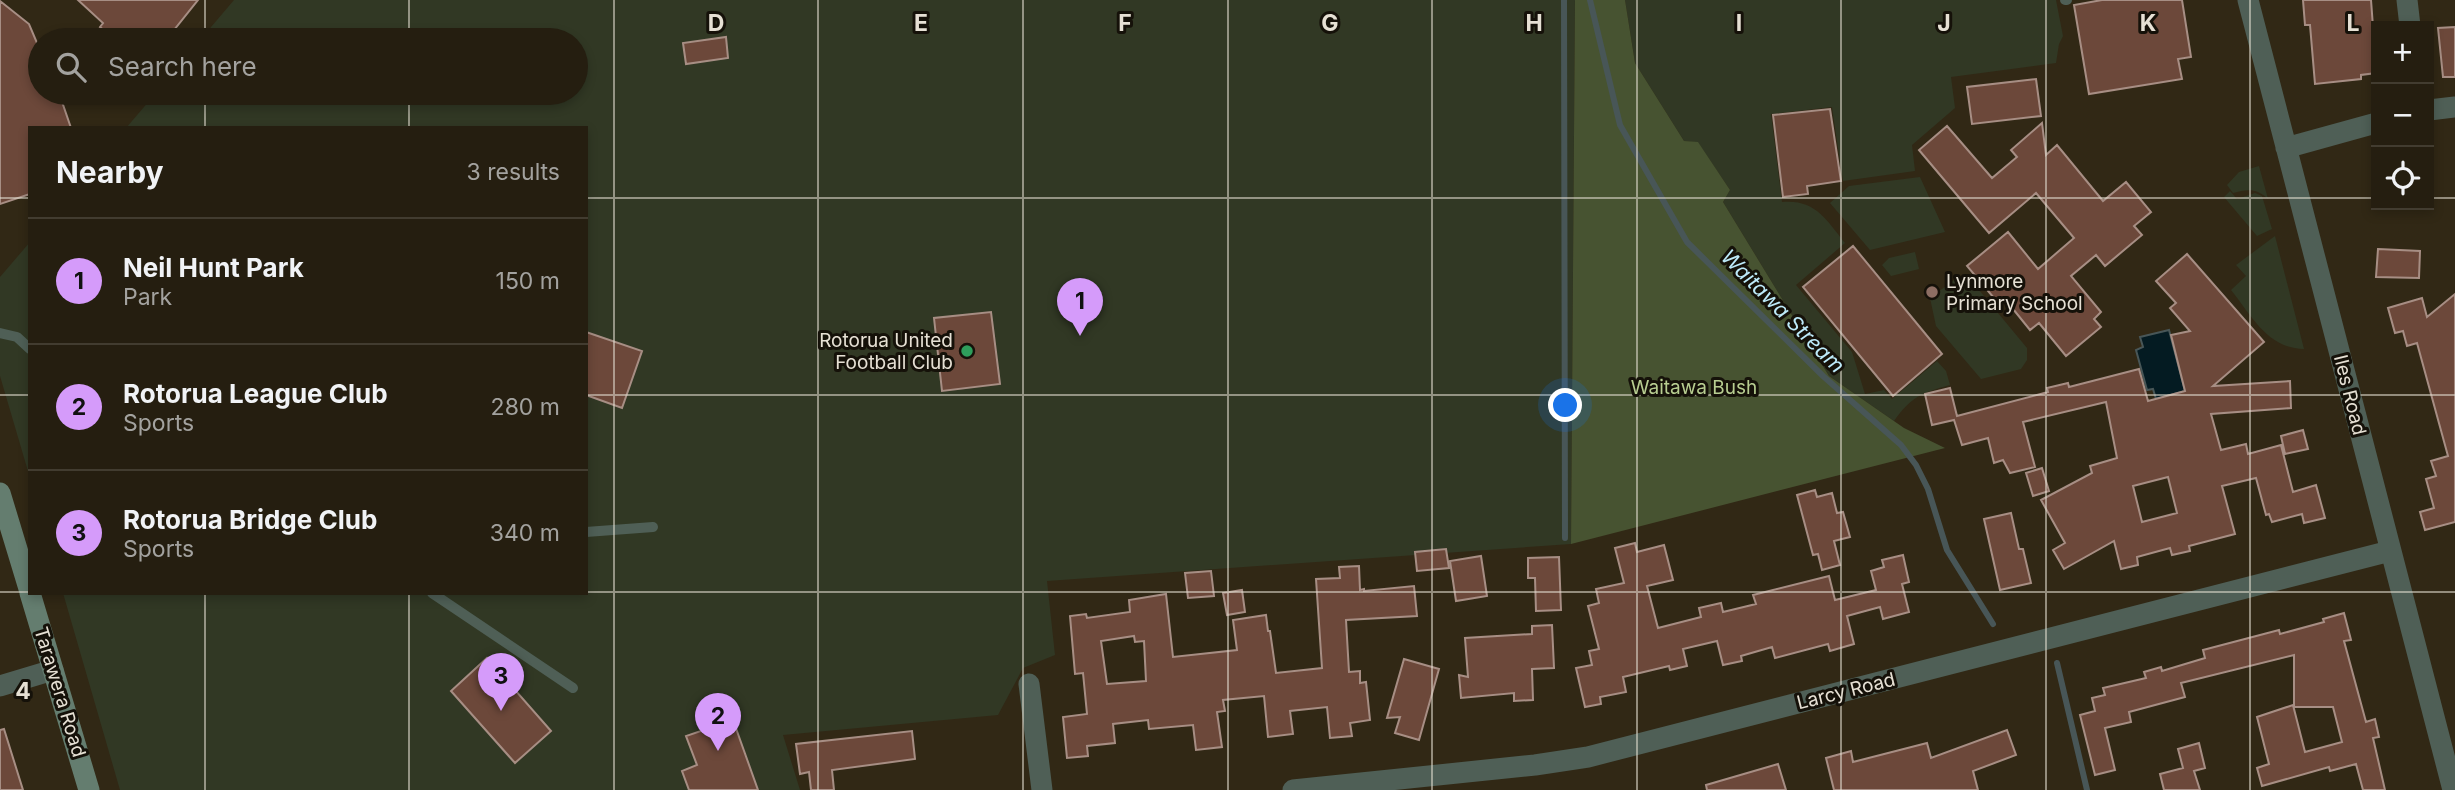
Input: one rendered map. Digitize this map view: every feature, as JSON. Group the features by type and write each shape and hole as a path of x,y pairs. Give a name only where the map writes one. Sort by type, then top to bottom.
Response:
{"main road":[{"name":"Tarawera Road","path":"0,493 28,586"},
{"name":"Tarawera Road","path":"31,595 89,790"}],"street":[{"name":"Iles Road","path":"2248,0 2453,790"},
{"path":"2407,0 2409,21"},
{"path":"2434,109 2455,107"},
{"path":"2286,148 2371,124"},
{"name":"Larcy Road","path":"1293,790 1588,757 2390,551"},
{"path":"0,686 53,670"},
{"path":"1029,684 1042,790"}],"lane":[{"path":"0,333 17,338 28,347"},
{"path":"588,532 653,527"},
{"path":"446,597 573,688"}],"green space":[{"path":"234,0 1575,0 1571,544 1047,581 1055,655 1023,668 998,715 783,735 800,790 120,790 64,595 588,595 588,126 128,126 146,105 588,105 588,28 210,28"},
{"name":"Waitawa Bush","path":"1575,0 1625,0 1635,63 1684,141 1698,142 1730,190 1723,202 1829,376 1904,428 1945,448 1571,544"},
{"path":"1625,0 2056,0 2063,36 2056,63 1951,77 1955,108 1912,145 1915,171 1843,181 1832,107 1771,114 1782,202 1803,204 1819,212 1845,243 1796,285 1852,352 1865,394 1884,390 1892,399 1937,361 1946,371 1950,385 1918,397 1906,406 1894,421 1829,376 1723,202 1730,190 1698,143 1684,141 1635,63"},
{"path":"2259,166 2268,199 2252,190 2233,193 2227,185 2239,172"},
{"path":"1920,177 1945,232 1870,250 1830,203 1849,186"},
{"path":"2230,191 2237,199 2255,193 2262,196 2272,229 2257,236 2224,197"},
{"path":"2275,236 2304,349 2291,347 2270,337 2253,320 2231,290 2246,276 2236,265"},
{"path":"28,244 28,471 0,376 0,277"},
{"path":"1915,252 1919,269 1891,276 1882,265 1889,258"},
{"path":"1964,278 1974,284 2027,348 2027,360 2021,369 1981,379 1936,326 1930,298 1954,280"}],"water":[{"path":"2169,330 2185,391 2156,399 2153,389 2147,390 2136,350 2143,347 2140,337"}],"building":[{"path":"78,0 198,0 176,28 101,28 103,23"},
{"path":"2102,0 2182,0 2191,57 2178,59 2182,79 2089,94 2074,5"},
{"path":"2303,0 2371,0 2371,74 2361,75 2361,79 2315,84 2310,25 2305,25"},
{"path":"0,1 31,28 28,28 28,105 63,105 70,126 28,126 28,195 0,204"},
{"path":"2455,27 2455,77 2443,77 2438,28"},
{"path":"726,37 728,58 686,64 683,43"},
{"path":"2036,79 2041,116 1972,124 1967,87"},
{"path":"1830,109 1841,181 1807,186 1808,194 1783,197 1773,115"},
{"path":"2042,123 2046,155 2057,145 2103,201 2126,182 2151,212 2134,226 2142,235 2105,266 2096,255 2071,276 2101,312 2094,319 2101,327 2066,356 2039,323 2030,330 2005,299 1999,304 1967,266 2008,232 2038,269 2074,238 2036,193 1989,233 1919,150 1947,126 1992,178 2017,157 2011,150"},
{"path":"1853,246 1942,354 1893,396 1803,287"},
{"path":"2378,249 2420,251 2419,278 2376,277"},
{"path":"2187,254 2264,342 2213,386 2290,381 2291,408 2211,414 2221,450 2246,444 2248,454 2281,445 2293,492 2316,485 2325,518 2304,523 2302,514 2272,522 2269,514 2266,515 2256,478 2222,486 2235,534 2189,546 2190,551 2172,555 2170,548 2137,557 2138,565 2121,569 2114,541 2064,569 2053,550 2065,543 2041,500 2092,473 2090,466 2117,458 2106,402 2023,422 2035,467 2010,473 2003,460 1994,463 1988,438 1962,445 1954,420 1932,425 1925,394 1950,388 1957,416 2048,392 2047,388 2068,383 2069,387 2139,369 2148,401 2185,391 2171,335 2190,331 2170,308 2176,303 2156,281","holes":["2168,477 2177,513 2142,522 2133,486"]},
{"path":"2455,294 2455,522 2425,530 2420,512 2434,508 2426,479 2436,476 2431,461 2448,456 2417,343 2407,346 2403,331 2395,333 2388,308 2422,298 2427,317"},
{"name":"Rotorua United Football Club","path":"991,312 1000,384 942,391 934,318"},
{"path":"588,333 642,351 622,408 588,396"},
{"path":"2303,430 2308,449 2285,454 2281,436"},
{"path":"2042,468 2049,491 2033,496 2026,473"},
{"path":"1815,490 1817,497 1832,493 1837,513 1843,512 1850,537 1834,541 1840,565 1822,570 1818,554 1813,555 1797,495"},
{"path":"2011,513 2019,549 2023,549 2031,583 2000,590 1984,519"},
{"path":"1635,543 1637,552 1664,545 1673,580 1647,586 1658,628 1701,617 1699,608 1721,603 1723,612 1756,604 1753,595 1829,576 1835,600 1876,590 1871,571 1884,567 1882,560 1903,555 1909,582 1902,584 1909,612 1883,619 1880,607 1847,616 1854,644 1830,651 1828,644 1775,658 1772,647 1741,656 1742,661 1723,665 1717,641 1683,649 1687,666 1670,670 1669,666 1623,677 1626,692 1600,697 1601,704 1585,707 1576,668 1592,665 1589,651 1599,649 1588,606 1599,603 1596,589 1624,583 1615,548"},
{"path":"1446,549 1449,568 1417,571 1415,552"},
{"path":"1481,556 1487,596 1456,601 1450,561"},
{"path":"1559,557 1561,610 1536,611 1535,578 1528,578 1528,558"},
{"path":"1359,566 1360,590 1414,586 1417,616 1346,620 1349,672 1360,671 1360,683 1366,682 1370,720 1350,723 1352,736 1330,738 1327,707 1290,711 1293,734 1268,737 1264,696 1223,700 1225,711 1217,712 1222,747 1196,750 1193,725 1149,729 1148,720 1113,724 1115,743 1087,746 1088,756 1067,758 1063,717 1087,714 1083,673 1075,674 1070,616 1086,614 1087,618 1130,612 1129,600 1166,594 1173,657 1237,650 1233,620 1266,615 1276,673 1322,668 1316,579 1340,578 1339,567","holes":["1134,636 1135,642 1144,641 1146,681 1107,684 1101,641"]},
{"path":"1211,571 1214,596 1188,598 1185,573"},
{"path":"1242,590 1245,612 1227,615 1223,593"},
{"path":"2344,613 2351,640 2344,641 2366,722 2375,719 2379,737 2373,738 2385,790 2363,790 2356,764 2330,771 2329,767 2262,786 2257,768 2269,764 2257,717 2293,705 2305,752 2342,742 2333,707 2294,707 2294,655 2181,683 2185,697 2129,712 2131,722 2105,728 2115,770 2095,775 2080,715 2095,711 2092,698 2105,695 2103,688 2146,678 2144,672 2161,667 2162,671 2205,658 2203,650 2279,630 2280,634 2324,622 2323,619"},
{"path":"1552,625 1554,668 1532,669 1533,700 1514,701 1514,693 1461,698 1459,675 1468,677 1465,638 1532,634 1532,626"},
{"path":"487,658 551,731 515,763 451,691"},
{"path":"1404,659 1439,669 1419,740 1395,733 1400,717 1387,718"},
{"path":"733,720 758,790 689,790 682,771 697,765 686,736"},
{"path":"4,729 23,790 0,790 0,730"},
{"path":"2007,730 2016,755 1973,771 1978,790 1834,790 1826,758 1851,751 1853,762 1927,743 1931,758"},
{"path":"912,731 915,759 832,770 834,790 811,790 809,772 800,774 796,744"},
{"path":"2199,743 2205,768 2194,771 2200,790 2164,790 2160,774 2183,768 2178,749"},
{"path":"1778,764 1786,790 1707,790 1706,785"}],"waterway":[{"path":"1564,0 1565,538"},
{"name":"Waitawa Stream","path":"1590,0 1620,125 1687,242 1823,376 1901,445 1916,465 1928,489 1947,550 1993,624"},
{"name":"Waitawa Stream","path":"2057,663 2087,790"}],"place":[{"name":"Lynmore Primary School","path":"1932,292"},
{"name":"Neil Hunt Park","path":"1080,336"},
{"name":"Rotorua United Football Club","path":"967,351"},
{"name":"Rotorua Bridge Club","path":"501,711"},
{"name":"Rotorua League Club","path":"718,751"}]}
